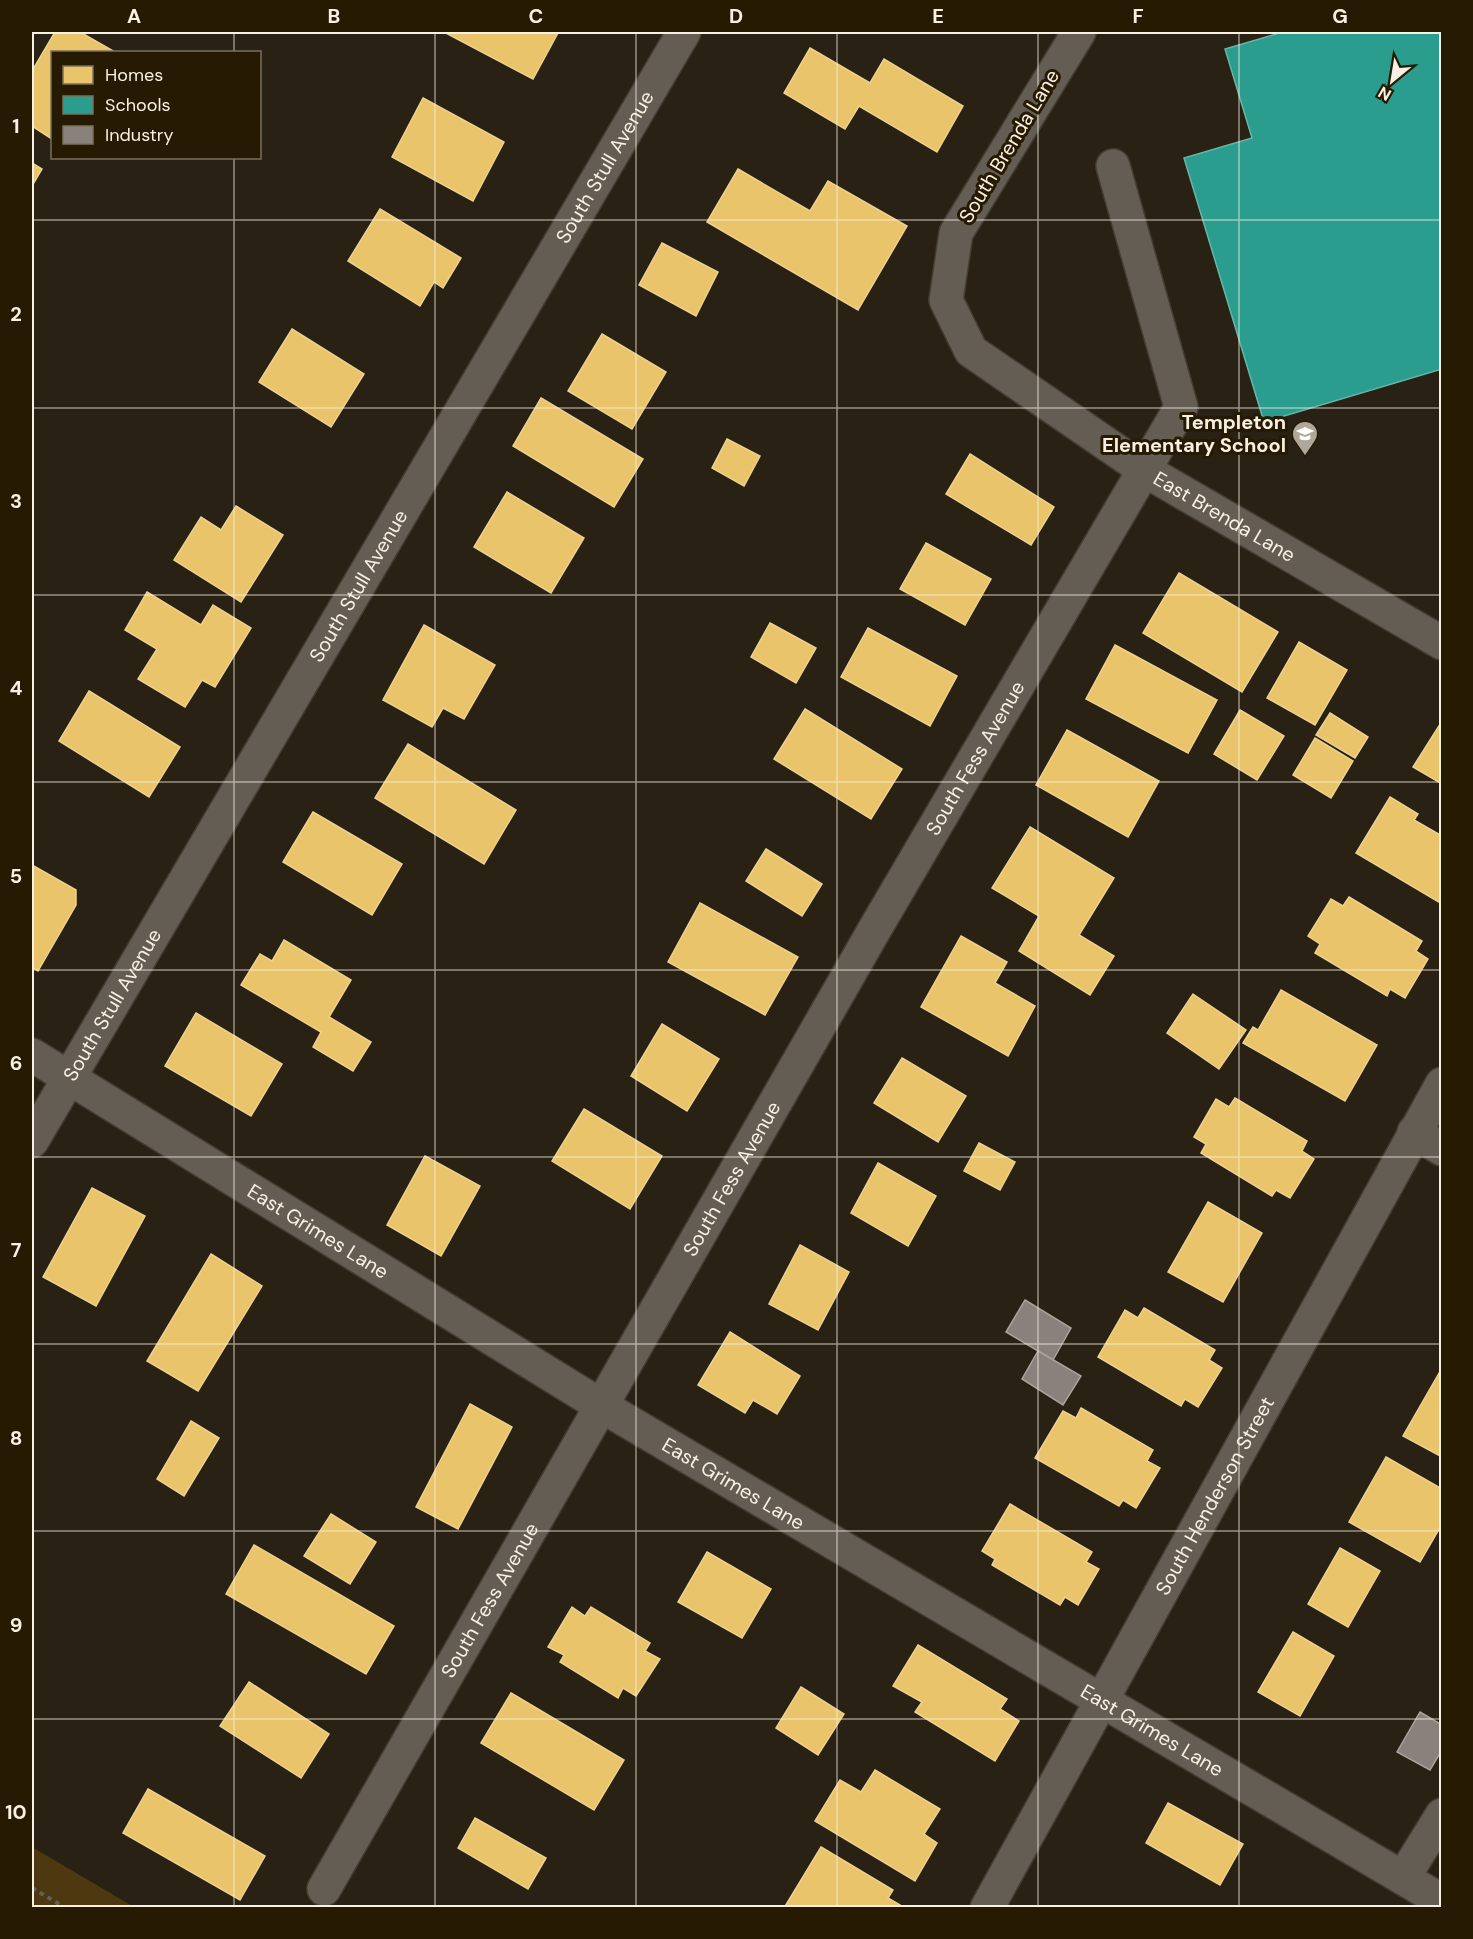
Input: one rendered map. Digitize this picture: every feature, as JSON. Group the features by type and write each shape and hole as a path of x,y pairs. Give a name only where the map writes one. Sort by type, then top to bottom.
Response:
{"street":[{"name":"South Stull Avenue","path":"32,1141 684,32"},
{"name":"South Brenda Lane","path":"946,300 956,233 1079,32"},
{"name":"South Fess Avenue","path":"324,1889 876,927 1146,471 1181,407 1113,166"},
{"name":"East Brenda Lane","path":"946,300 971,351 1146,471 1442,644"},
{"name":"East Grimes Lane","path":"32,1055 600,1405 1442,1901"},
{"name":"South Henderson Street","path":"987,1908 1442,1084"},
{"path":"1414,1132 1442,1149"},
{"path":"1403,1878 1442,1815"}],"path":[{"path":"32,1888 66,1908"}],"shaded area":[{"path":"32,1847 134,1907 32,1907"}],"building: Homes":[{"path":"55,32 80,32 113,51 51,51 51,138 32,126 32,71"},
{"path":"444,32 555,32 558,33 533,79"},
{"path":"810,48 870,83 884,59 963,106 937,152 859,106 845,129 784,93"},
{"path":"423,98 504,142 473,201 392,157"},
{"path":"32,163 42,169 32,186"},
{"path":"738,169 810,211 828,181 907,226 858,310 707,222"},
{"path":"380,209 461,258 443,288 434,282 420,306 348,261"},
{"path":"662,243 718,272 696,316 639,285"},
{"path":"292,329 364,374 331,427 259,382"},
{"path":"602,334 666,372 632,429 568,391"},
{"path":"541,398 643,459 614,507 513,446"},
{"path":"727,439 760,456 744,486 712,468"},
{"path":"970,454 1054,507 1031,545 946,494"},
{"path":"507,492 584,538 551,593 474,547"},
{"path":"236,506 283,535 241,602 174,560 201,517 221,530"},
{"path":"926,543 991,579 965,625 900,589"},
{"path":"1179,573 1278,632 1242,692 1143,633"},
{"path":"147,592 201,625 213,605 251,628 215,687 202,680 185,707 138,679 157,649 125,630"},
{"path":"770,623 816,648 796,683 751,657"},
{"path":"424,625 495,665 464,719 443,708 432,727 383,700"},
{"path":"868,628 957,676 930,726 841,677"},
{"path":"1299,642 1347,670 1315,725 1267,698"},
{"path":"1115,645 1217,700 1188,753 1086,699"},
{"path":"89,691 180,747 149,797 59,741"},
{"path":"805,709 902,769 871,819 774,759"},
{"path":"1240,710 1284,736 1257,780 1214,754"},
{"path":"1330,713 1368,737 1355,758 1316,735"},
{"path":"1442,721 1442,784 1413,767"},
{"path":"1067,730 1159,781 1128,837 1036,785"},
{"path":"1315,738 1353,761 1331,798 1293,775"},
{"path":"408,744 516,810 484,864 375,798"},
{"path":"1390,797 1418,814 1414,820 1442,836 1442,904 1356,853"},
{"path":"313,812 402,864 372,915 283,862"},
{"path":"1030,827 1114,878 1079,935 1114,956 1090,995 1019,951 1039,916 992,888"},
{"path":"766,849 822,884 802,916 746,881"},
{"path":"32,865 76,890 76,905 38,971 32,967"},
{"path":"1349,897 1422,941 1416,951 1428,959 1405,998 1390,989 1387,996 1315,953 1320,944 1308,936 1331,899 1343,906"},
{"path":"700,903 798,957 765,1015 668,962"},
{"path":"961,936 1007,962 995,983 1035,1006 1008,1056 921,1007"},
{"path":"284,940 351,980 329,1017 371,1042 353,1071 313,1047 321,1032 241,985 260,954 272,961"},
{"path":"1281,990 1377,1045 1345,1101 1243,1043 1253,1027 1258,1030"},
{"path":"1193,994 1246,1030 1219,1069 1167,1033"},
{"path":"196,1013 282,1064 251,1116 165,1066"},
{"path":"662,1024 719,1059 687,1111 631,1076"},
{"path":"902,1058 966,1096 938,1142 874,1103"},
{"path":"1235,1098 1307,1141 1302,1151 1314,1159 1290,1198 1276,1190 1272,1196 1201,1153 1206,1144 1194,1137 1216,1099 1229,1107"},
{"path":"584,1109 662,1156 630,1209 552,1161"},
{"path":"979,1143 1015,1162 1000,1190 964,1171"},
{"path":"425,1156 480,1186 441,1256 387,1225"},
{"path":"878,1163 936,1196 908,1246 851,1213"},
{"path":"92,1188 145,1216 96,1306 43,1277"},
{"path":"1208,1202 1262,1233 1223,1302 1168,1272"},
{"path":"800,1245 849,1272 818,1330 769,1304"},
{"path":"211,1254 262,1286 198,1391 147,1361"},
{"path":"1144,1308 1215,1350 1209,1360 1222,1368 1198,1407 1185,1399 1181,1406 1098,1357 1125,1310 1138,1318"},
{"path":"730,1332 800,1376 777,1414 753,1400 745,1413 698,1385"},
{"path":"1442,1368 1442,1457 1403,1436"},
{"path":"470,1404 512,1427 458,1529 416,1507"},
{"path":"1081,1408 1153,1450 1147,1461 1160,1468 1136,1508 1123,1500 1119,1506 1035,1458 1063,1411 1076,1418"},
{"path":"191,1421 219,1438 184,1496 157,1479"},
{"path":"1386,1457 1442,1489 1442,1524 1420,1562 1349,1522"},
{"path":"1010,1504 1092,1552 1086,1562 1099,1569 1078,1605 1065,1597 1060,1605 992,1565 995,1559 982,1551"},
{"path":"331,1514 376,1542 350,1584 304,1556"},
{"path":"254,1545 394,1626 366,1674 226,1594"},
{"path":"1340,1548 1380,1571 1348,1627 1308,1604"},
{"path":"707,1552 771,1589 742,1638 678,1602"},
{"path":"572,1607 585,1616 591,1607 650,1643 645,1651 660,1659 636,1696 623,1688 618,1698 560,1662 564,1655 548,1647"},
{"path":"1293,1632 1334,1656 1300,1716 1258,1692"},
{"path":"918,1645 1007,1699 1000,1709 1019,1721 995,1761 915,1712 922,1702 893,1686"},
{"path":"249,1682 329,1734 301,1778 220,1726"},
{"path":"801,1687 844,1714 818,1755 776,1728"},
{"path":"511,1693 624,1760 594,1810 481,1743"},
{"path":"875,1770 940,1809 924,1834 937,1843 915,1881 815,1821 840,1780 861,1792"},
{"path":"148,1789 265,1856 240,1900 123,1833"},
{"path":"1168,1803 1243,1844 1220,1885 1146,1843"},
{"path":"475,1818 546,1858 528,1889 458,1848"},
{"path":"821,1847 893,1890 888,1898 900,1905 898,1908 784,1908"}],"building: Schools":[{"path":"1283,32 1442,32 1442,369 1264,422 1184,158 1252,138 1225,49"}],"building: Industry":[{"path":"1025,1300 1071,1328 1053,1360 1006,1332"},
{"path":"1038,1351 1081,1376 1063,1405 1022,1379"},
{"path":"1420,1712 1442,1725 1442,1750 1430,1770 1397,1752"}],"place":[{"name":"Templeton Elementary School","path":"1305,457"}]}
